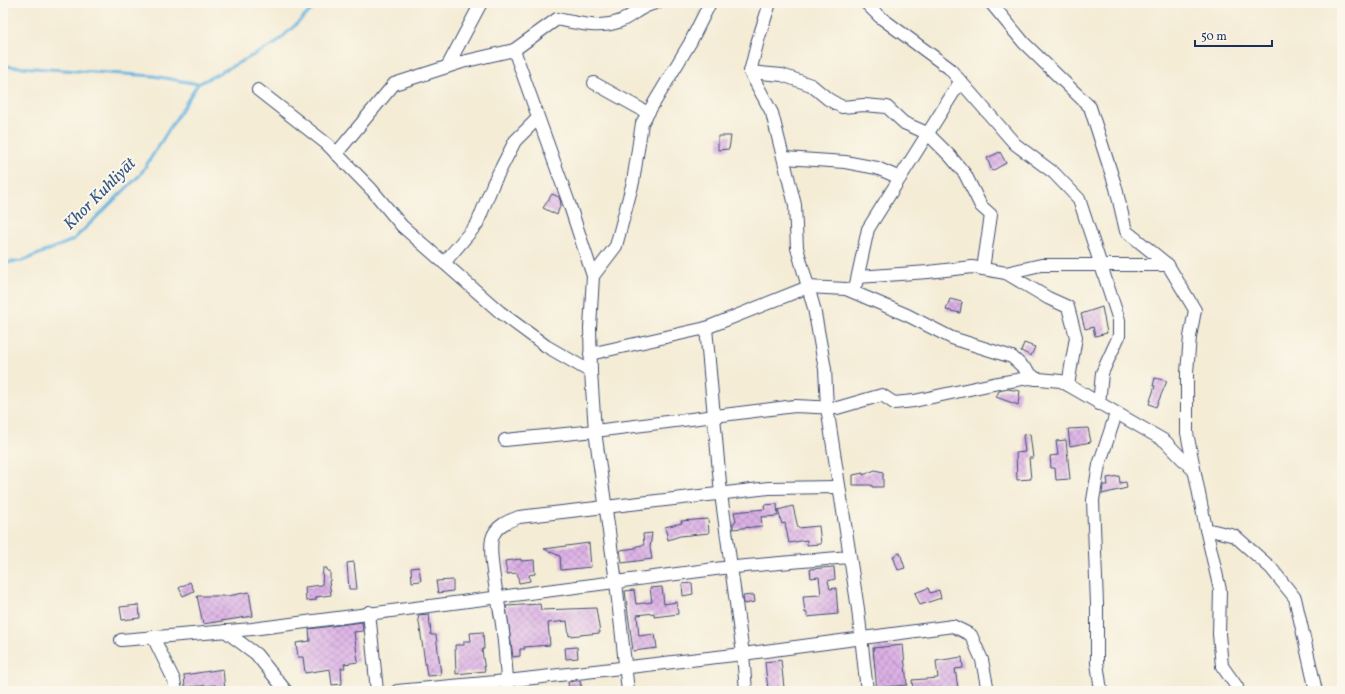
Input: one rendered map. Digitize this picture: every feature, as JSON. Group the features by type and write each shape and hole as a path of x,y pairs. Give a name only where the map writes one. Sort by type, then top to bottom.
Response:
{"street":[{"path":"447,67 480,3"},
{"path":"336,154 394,84 447,67 514,50 557,19 593,26 617,22 646,4 656,3"},
{"path":"593,276 616,246 633,182 642,123 690,43 710,3"},
{"path":"770,3 758,40 750,72 772,113 785,158 795,205 798,248 814,308 825,369 826,407 861,639 867,691"},
{"path":"866,3 880,17 949,68 1015,144 1054,173 1079,199 1102,264 1119,320 1119,336 1102,373 1099,404"},
{"path":"991,3 1024,43 1090,107 1116,188 1126,230 1168,265 1195,310 1190,337 1187,372 1187,434 1206,530 1220,590 1219,634 1222,666 1237,687 1235,691"},
{"path":"514,50 569,203 593,276 590,372 595,431 616,582 628,691"},
{"path":"750,72 782,75 811,85 828,99 842,107 864,105 887,107 904,123 927,133 950,156 965,174 981,206 991,215 982,269"},
{"path":"854,293 868,229 960,82"},
{"path":"594,83 648,113"},
{"path":"258,90 326,144 372,190 402,226 500,312 546,346 590,372"},
{"path":"444,263 477,224 493,184 515,141 538,118"},
{"path":"785,158 845,162 877,168 900,178"},
{"path":"1006,273 1041,265 1168,265"},
{"path":"858,277 972,267 1006,273 1048,298 1068,307 1076,337 1068,385"},
{"path":"590,354 706,328 808,287 846,289 907,315 952,338 1012,357 1036,379"},
{"path":"706,328 721,494 743,654 746,691"},
{"path":"505,440 595,431 795,406 837,408 882,395 894,403 914,401 1028,378 1061,381 1165,441 1194,471"},
{"path":"1101,691 1097,663 1097,604 1093,500 1099,465 1116,414"},
{"path":"508,686 503,626 492,556 492,539 497,530 505,522 519,517 769,488 837,487"},
{"path":"1206,530 1235,536 1271,568 1295,598 1316,691"},
{"path":"121,640 225,631 732,568 849,557"},
{"path":"369,612 376,691"},
{"path":"397,691 508,686 625,667 743,654 953,626 970,635 982,660 988,691"},
{"path":"225,631 256,654 286,691"},
{"path":"153,637 174,680 176,691"}],"building":[{"path":"718,136 731,136 729,149 718,150"},
{"path":"1000,152 1006,163 992,171 987,158"},
{"path":"552,194 559,197 561,203 557,215 543,208"},
{"path":"950,299 962,302 960,313 946,310"},
{"path":"1102,307 1107,333 1095,336 1093,327 1085,329 1081,314"},
{"path":"1024,343 1035,347 1031,356 1021,351"},
{"path":"1155,378 1167,381 1156,407 1149,404 1155,386 1153,386"},
{"path":"1008,389 1020,391 1018,405 996,397 999,391"},
{"path":"1088,428 1091,442 1070,446 1068,429"},
{"path":"1030,434 1033,458 1029,458 1031,479 1017,480 1016,453 1025,452 1023,435"},
{"path":"1066,440 1070,479 1056,480 1055,468 1051,468 1050,456 1058,455 1056,441"},
{"path":"875,470 883,472 883,487 872,487 872,485 853,485 853,475 863,473 863,475"},
{"path":"1119,476 1120,483 1126,482 1127,488 1102,494 1103,485 1108,485 1107,478"},
{"path":"777,504 778,516 761,517 762,526 733,529 733,523 736,521 734,512 765,509 764,505"},
{"path":"793,506 798,528 819,526 821,544 807,545 807,540 789,543 785,523 782,524 778,510"},
{"path":"708,519 709,533 680,536 668,540 665,527 682,523 681,521"},
{"path":"652,533 650,548 652,559 622,563 620,550 636,548 636,546 644,545 643,534"},
{"path":"589,543 591,567 561,570 560,556 544,549"},
{"path":"900,553 905,568 898,570 893,556"},
{"path":"521,559 521,561 534,560 535,574 529,575 530,581 519,583 517,573 507,574 505,561"},
{"path":"354,562 357,589 349,589 347,563"},
{"path":"419,567 421,581 412,582 411,568"},
{"path":"834,567 835,579 828,581 830,589 836,588 838,614 807,617 807,612 805,613 803,596 821,595 819,577 811,578 810,569"},
{"path":"323,568 327,568 327,571 330,571 329,581 331,595 316,597 316,600 306,601 305,587 322,585"},
{"path":"453,580 453,591 438,593 436,581"},
{"path":"190,582 194,591 183,596 179,588"},
{"path":"692,583 693,594 683,596 682,584"},
{"path":"662,587 664,604 677,602 678,614 654,617 654,613 637,615 639,636 655,634 657,648 633,651 625,591 634,590 636,604 652,602 650,588"},
{"path":"928,588 930,593 939,590 941,598 920,605 915,593"},
{"path":"249,592 253,616 203,624 197,596 228,596"},
{"path":"754,595 755,602 744,604 743,596"},
{"path":"540,604 541,610 596,608 600,633 569,636 567,621 548,623 550,645 524,647 525,649 520,649 520,656 513,657 506,606"},
{"path":"139,605 140,618 122,620 120,607"},
{"path":"429,614 431,635 436,635 441,675 427,676 418,615"},
{"path":"362,622 363,631 354,632 358,662 344,664 345,668 341,668 342,684 332,685 330,669 305,673 303,657 298,657 296,643 310,641 309,629"},
{"path":"483,632 484,649 482,650 485,671 456,674 455,645 464,645 464,641 471,641 470,633"},
{"path":"903,645 907,685 885,687 885,691 877,691 873,648"},
{"path":"577,647 578,658 566,659 565,648"},
{"path":"962,657 963,668 955,669 958,688 942,691 942,688 913,690 912,680 938,678 936,661"},
{"path":"781,660 784,688 768,690 765,662"},
{"path":"223,669 225,691 216,691 216,685 185,687 184,675"},
{"path":"580,681 582,689 569,691 568,682"}],"waterway":[{"name":"Khor Kuhliyāt","path":"3,265 10,262 22,261 73,240 140,175 198,84 275,44 319,3"},
{"name":"Khor Kuhliyāt","path":"3,66 154,76 198,84"}]}
